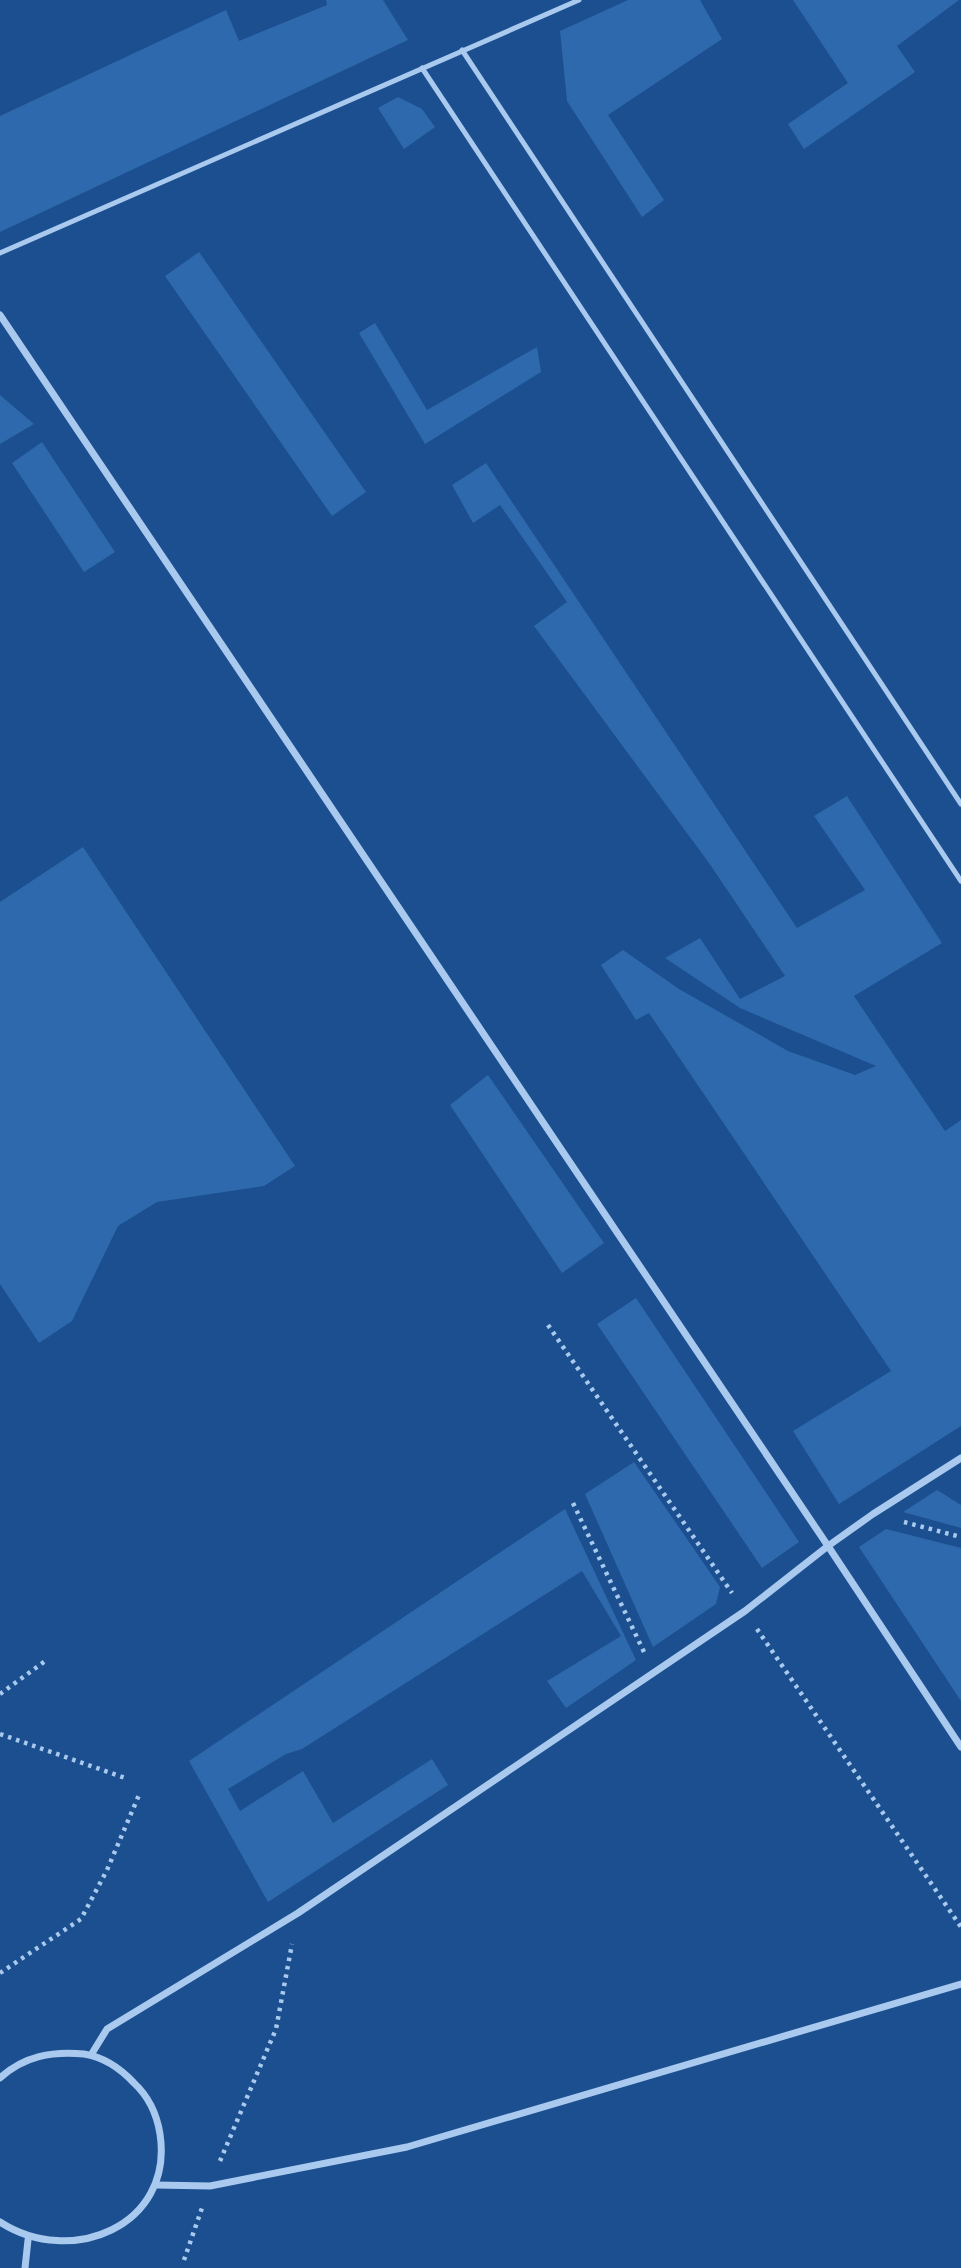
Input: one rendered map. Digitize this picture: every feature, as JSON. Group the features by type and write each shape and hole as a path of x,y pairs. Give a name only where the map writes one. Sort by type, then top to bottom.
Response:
{"street":[{"path":"0,315 961,1747"},
{"path":"91,2055 107,2029 298,1913 745,1611 873,1514 961,1458"},
{"path":"156,2185 210,2186 407,2147 961,1984"},
{"path":"0,2078 11,2068 36,2056 63,2052 91,2055 120,2069 144,2092 158,2121 163,2153 156,2185 141,2212 117,2232 89,2245 58,2248 28,2240 0,2222"},
{"path":"25,2268 28,2240"}],"lane":[{"path":"0,253 579,0"},
{"path":"462,50 961,804"},
{"path":"422,68 961,881"}],"path":[{"path":"573,1503 653,1672"},
{"path":"873,1514 961,1537"},
{"path":"0,1694 48,1660"},
{"path":"0,1734 128,1779"},
{"path":"0,1973 80,1919 107,1870 139,1795"},
{"path":"184,2260 210,2186 276,2029 298,1913"}],"shaded area":[{"path":"326,0 383,0 408,40 0,232 0,116 226,10 239,41 327,5"},
{"path":"628,0 700,0 722,39 608,115 664,200 642,217 567,101 560,31"},
{"path":"793,0 959,0 897,46 915,72 804,149 788,124 848,83"},
{"path":"398,97 422,109 435,127 404,149 378,108"},
{"path":"199,252 366,492 332,516 165,276"},
{"path":"375,323 427,410 537,347 541,372 425,444 359,333"},
{"path":"0,395 34,424 0,444"},
{"path":"42,442 115,552 84,572 12,463"},
{"path":"486,463 797,928 865,890 814,816 847,796 942,943 854,996 945,1131 961,1120 961,1426 839,1504 793,1431 891,1371 649,1013 636,1020 601,965 623,950 679,989 788,1051 855,1075 876,1066 740,1008 665,958 700,938 740,999 785,976 709,863 534,626 567,602 500,505 473,523 452,485"},
{"path":"83,847 295,1166 264,1186 157,1202 118,1226 72,1321 39,1343 0,1284 0,902"},
{"path":"488,1075 604,1243 562,1273 450,1105"},
{"path":"636,1298 799,1542 762,1568 597,1324"},
{"path":"634,1462 720,1587 716,1604 653,1647 585,1494"},
{"path":"937,1490 961,1505 961,1528 903,1512"},
{"path":"565,1509 636,1660 566,1708 547,1681 621,1636 582,1571 302,1749 286,1754 228,1789 240,1811 303,1771 333,1823 432,1759 448,1785 268,1902 189,1761"},
{"path":"886,1529 961,1548 961,1701 859,1547"}]}
